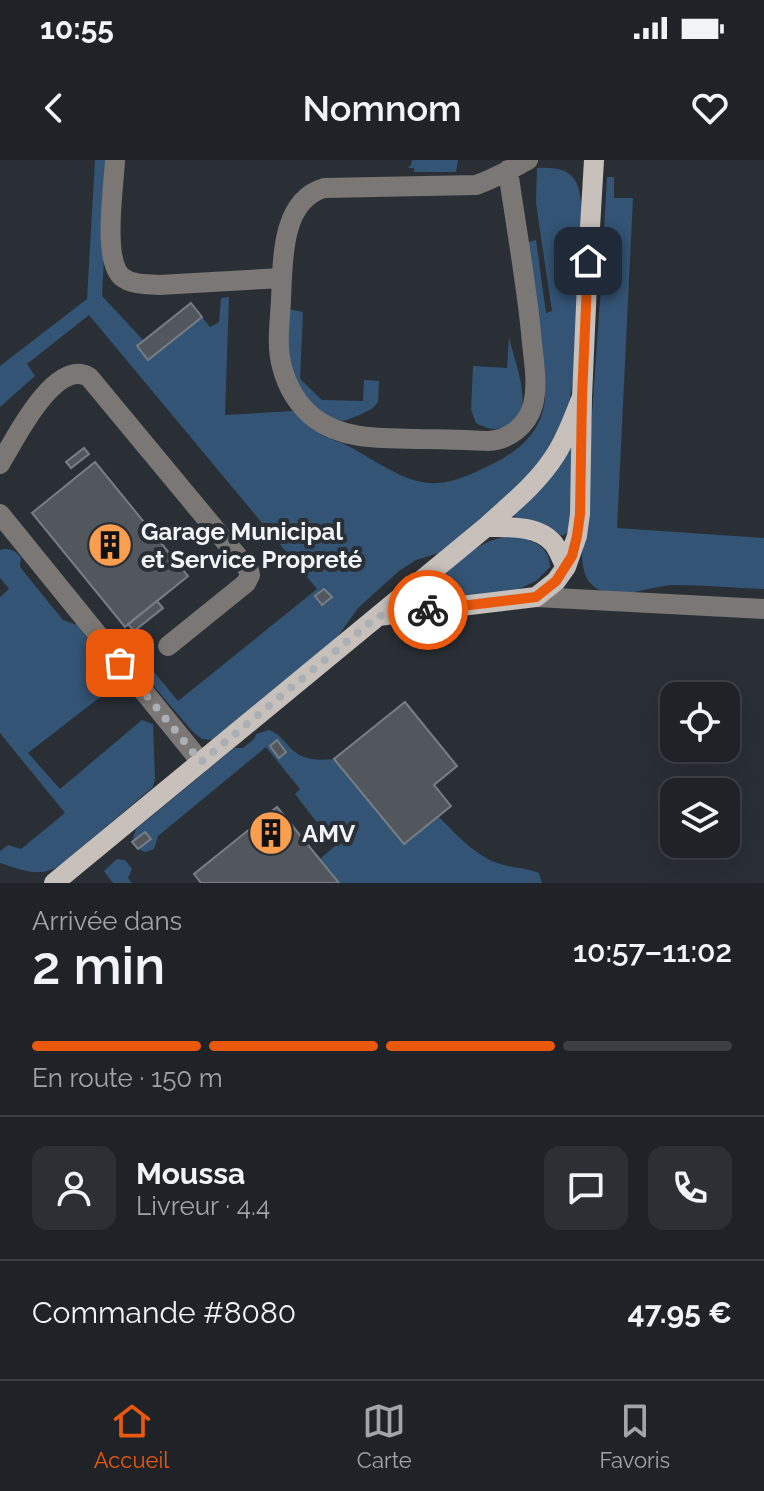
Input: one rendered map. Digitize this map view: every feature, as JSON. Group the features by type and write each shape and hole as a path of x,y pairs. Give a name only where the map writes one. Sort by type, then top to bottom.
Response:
{"main road":[{"path":"378,616 536,597 556,581 572,556 580,514 582,397 594,160"},
{"path":"54,883 486,527 533,484 556,455 582,397"},
{"path":"486,527 520,528 539,533 553,543 566,567"}],"street":[{"path":"115,160 111,253 113,263 123,277 159,285 282,278"},
{"path":"508,170 535,374 530,412 521,426 508,436 488,441 376,438 339,431 313,417 294,394 281,362 279,343 285,238 301,204 315,190 338,187 476,185 528,160"},
{"path":"0,464 39,401 70,374 81,373 89,377 249,570 246,583 168,646"},
{"path":"0,514 201,762"},
{"path":"536,597 764,609"}],"shaded area":[{"path":"95,160 109,160 102,296 144,341 202,317 210,327 219,322 221,298 229,297 225,415 293,411 320,434 394,472 425,483 440,483 477,472 517,449 536,427 545,399 526,243 536,240 546,313 552,311 536,203 537,168 567,173 573,177 579,192 582,213 574,371 570,399 556,440 527,483 439,553 416,560 399,571 358,608 336,639 213,740 202,739 193,732 128,656 136,650 178,701 317,589 89,315 27,364 35,376 0,407 0,366 87,299"},
{"path":"412,160 458,160 456,172 414,172 414,168 408,168"},
{"path":"607,177 614,177 614,198 633,198 617,528 764,538 764,589 676,585 611,593 592,585 585,572 582,556"},
{"path":"288,309 303,312 300,379 322,400 363,401 364,380 379,381 378,402 373,408 344,421 335,420 317,410 288,372"},
{"path":"509,337 522,386 522,406 517,417 506,426 491,429 476,423 471,410 473,366 507,368"},
{"path":"568,448 574,450 571,522 567,533 562,536 546,525 514,515"},
{"path":"517,536 535,543 547,554 550,567 536,581 514,591 422,601 414,597 474,549 488,542"},
{"path":"0,550 14,551 21,558 20,567 63,620 77,625 115,676 113,687 28,753 60,789 142,720 153,724 153,787 62,864 39,872 0,863 0,851 8,845 21,849 65,813 0,733 0,597 9,589 0,578"},
{"path":"269,730 304,757 334,759 404,844 438,816 482,855 500,864 539,873 542,883 339,883 320,859 335,846 295,794 300,789 266,747 158,836 154,849 145,852 138,849 144,834 132,842 136,829 234,748 243,748 256,734"},
{"path":"117,859 125,860 132,869 128,878 132,883 113,883 104,871"}],"building":[{"path":"191,303 202,317 148,360 137,346"},
{"path":"84,448 89,454 71,468 66,462"},
{"name":"Garage Municipal et Service Propreté","path":"95,462 188,576 125,627 32,513"},
{"path":"324,589 332,597 322,605 315,596"},
{"path":"157,601 163,608 134,631 128,624"},
{"path":"405,702 457,766 434,785 451,806 404,844 334,759"},
{"path":"277,740 286,752 279,758 270,746"},
{"name":"AMV","path":"277,807 339,883 201,883 194,874"},
{"path":"145,832 151,839 138,849 132,842"}],"way so far":[{"path":"120,663 201,762 378,616 428,610"}],"place":[{"name":"Garage Municipal et Service Propreté","path":"110,545"},
{"name":"AMV","path":"271,833"}],"route":[{"path":"428,610 536,597 556,581 572,556 580,514 588,261"}]}
